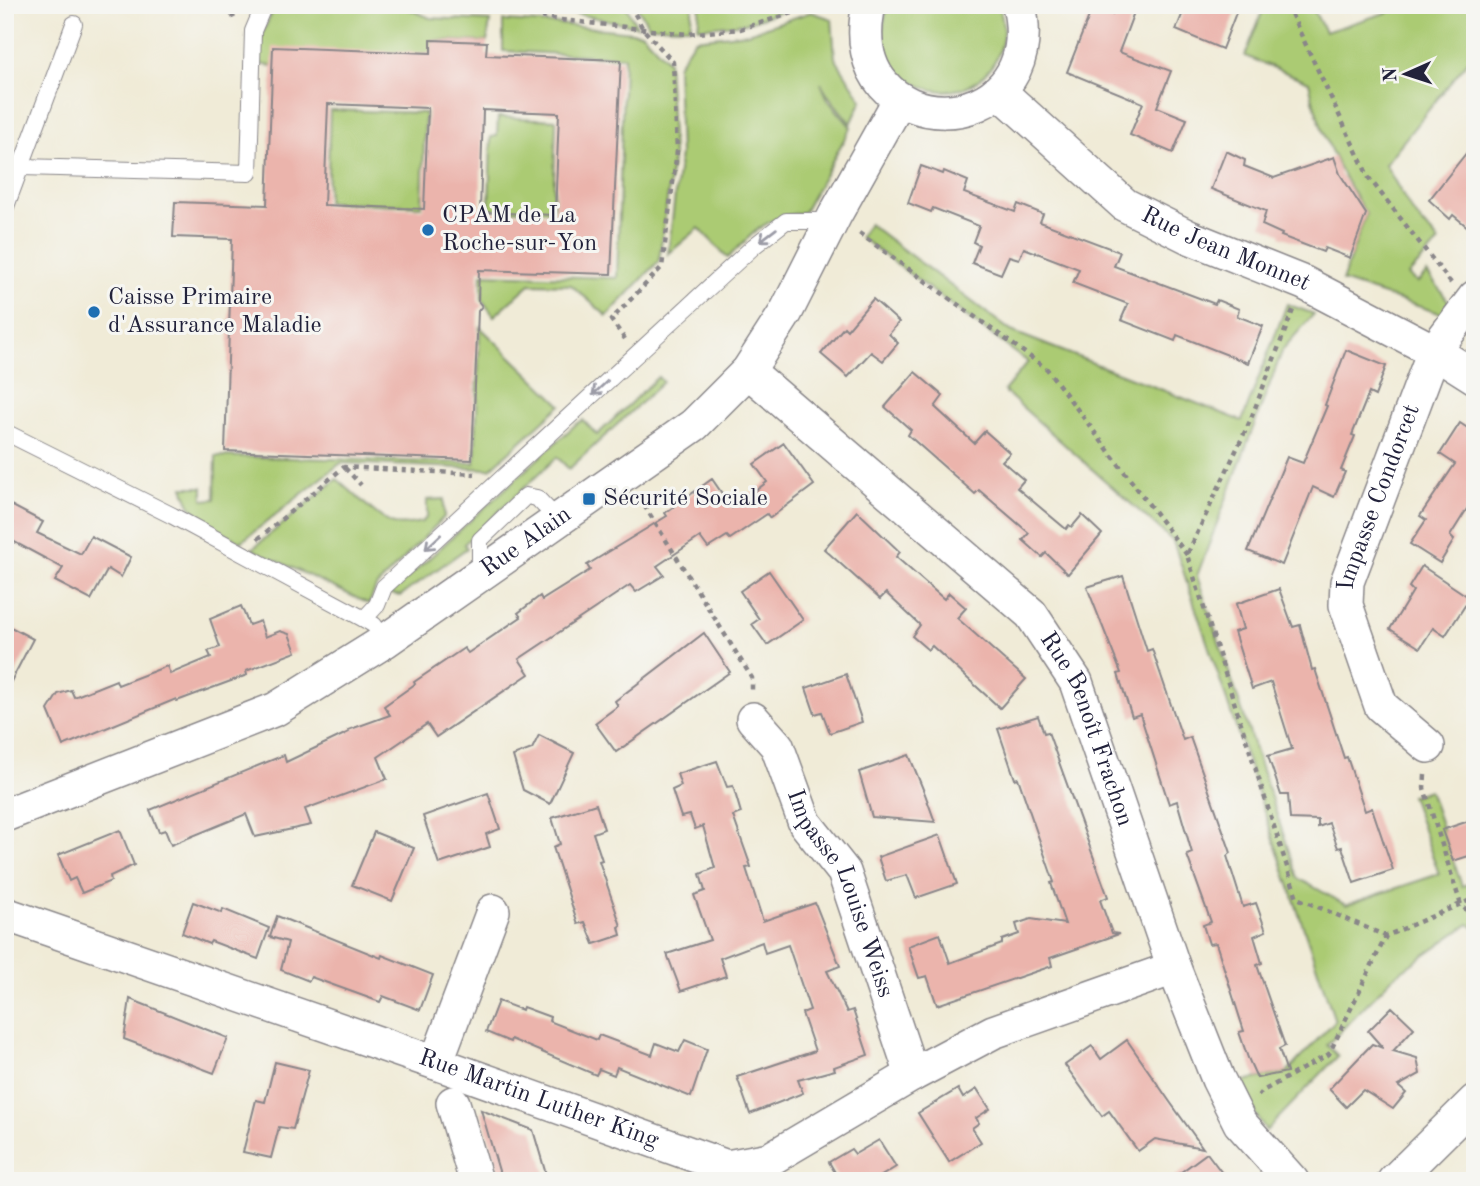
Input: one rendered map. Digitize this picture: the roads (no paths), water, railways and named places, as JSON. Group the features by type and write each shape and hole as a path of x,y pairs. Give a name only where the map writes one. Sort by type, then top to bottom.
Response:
{"street":[{"path":"869,5 864,29 867,56 880,80 900,99 924,110 951,112 976,106 999,91 1013,72 1022,50 1023,26 1019,5"},
{"name":"Rue Jean Monnet","path":"999,91 1125,205 1189,237 1304,283 1434,351 1475,377"},
{"name":"Rue Alain","path":"5,815 276,709 374,630 480,576 694,425 748,371 786,312 833,218 900,99"},
{"name":"Impasse Condorcet","path":"1428,746 1381,706 1346,605 1347,582 1434,351 1472,301"},
{"name":"Rue Benoît Frachon","path":"748,371 1031,614 1076,682 1174,968 1217,1079 1240,1124 1292,1181"},
{"name":"Impasse Louise Weiss","path":"753,719 777,746 805,823 845,872 912,1075"},
{"path":"436,1063 493,911"},
{"name":"Rue Martin Luther King","path":"5,914 727,1167 770,1158 912,1075 993,1032 1174,968"},
{"path":"1394,1181 1475,1101"},
{"path":"453,1103 476,1181"}],"lane":[{"path":"21,167 249,173 253,31 264,5"},
{"path":"5,209 74,24"},
{"path":"5,432 173,516 374,630 377,605 384,587 754,246 786,221 833,218"}],"place":[{"name":"CPAM de La Roche-sur-Yon","path":"428,230"},
{"name":"Caisse Primaire d'Assurance Maladie","path":"94,312"},
{"name":"Sécurité Sociale","path":"589,499"}]}
